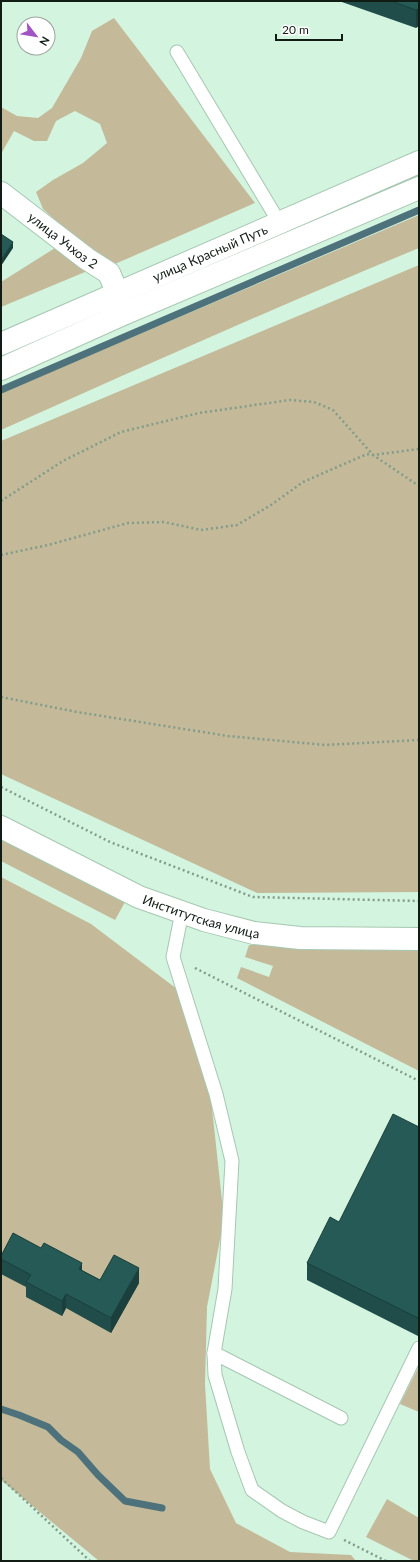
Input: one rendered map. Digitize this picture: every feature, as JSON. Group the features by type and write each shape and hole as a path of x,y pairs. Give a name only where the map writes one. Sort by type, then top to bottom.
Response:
{"main road":[{"name":"улица Красный Путь","path":"1,344 117,292 419,162"},
{"name":"улица Красный Путь","path":"1,369 121,315 419,188"},
{"name":"улица Учхоз 2","path":"1,193 87,260 109,274 117,292"},
{"name":"Институтская улица","path":"1,827 139,897 204,920 254,933 300,938 419,939"}],"lane":[{"path":"177,52 279,222"},
{"path":"182,912 173,957 216,1094 232,1161 225,1288 214,1353 215,1375 238,1452 252,1490 282,1511 303,1522 329,1532 419,1348"},
{"path":"214,1353 341,1418"}],"path":[{"path":"1,501 63,461 121,432 199,413 290,400 314,402 333,410 373,455 419,486"},
{"path":"1,555 48,545 128,523 164,522 202,530 237,525 271,505 303,482 367,454 373,455 419,449"},
{"path":"1,697 77,712 228,736 325,745 419,740"},
{"path":"1,787 110,842 253,897 419,901"},
{"path":"173,957 419,1081"},
{"path":"1,1478 90,1561"},
{"path":"329,1532 386,1561"}],"shaded area":[{"path":"114,18 255,203 108,267 43,209 36,192 53,180 83,163 107,143 100,124 75,111 56,121 47,141 34,141 14,131 1,154 1,107 17,116 38,118 52,108 81,58 92,31"},
{"path":"419,215 419,248 157,360 1,430 1,393"},
{"path":"55,248 85,263 85,272 1,307 1,282"},
{"path":"419,265 419,892 257,893 1,774 1,441"},
{"path":"1,838 125,902 115,920 1,861"},
{"path":"1,877 91,924 177,989 211,1099 224,1219 207,1307 205,1384 210,1469 236,1523 290,1552 351,1555 356,1561 99,1561 1,1480"},
{"path":"249,945 419,947 419,1071 237,978 241,967 269,977 273,966 245,957"},
{"path":"419,1366 419,1412 400,1404"},
{"path":"387,1499 419,1518 419,1561 414,1561 366,1537"}],"building":[{"path":"391,1 419,1 419,8 416,10"},
{"path":"1,234 13,242 1,260"},
{"path":"393,1114 419,1127 418,1318 307,1263 330,1217 339,1222"},
{"path":"13,1233 41,1248 44,1243 82,1263 79,1269 100,1280 114,1255 139,1268 111,1318 66,1294 62,1301 26,1282 31,1275 1,1259 1,1256"}],"waterway":[{"path":"1,390 419,210"},
{"path":"1,1409 48,1427 61,1440 78,1452 98,1475 125,1501 162,1508"}]}
